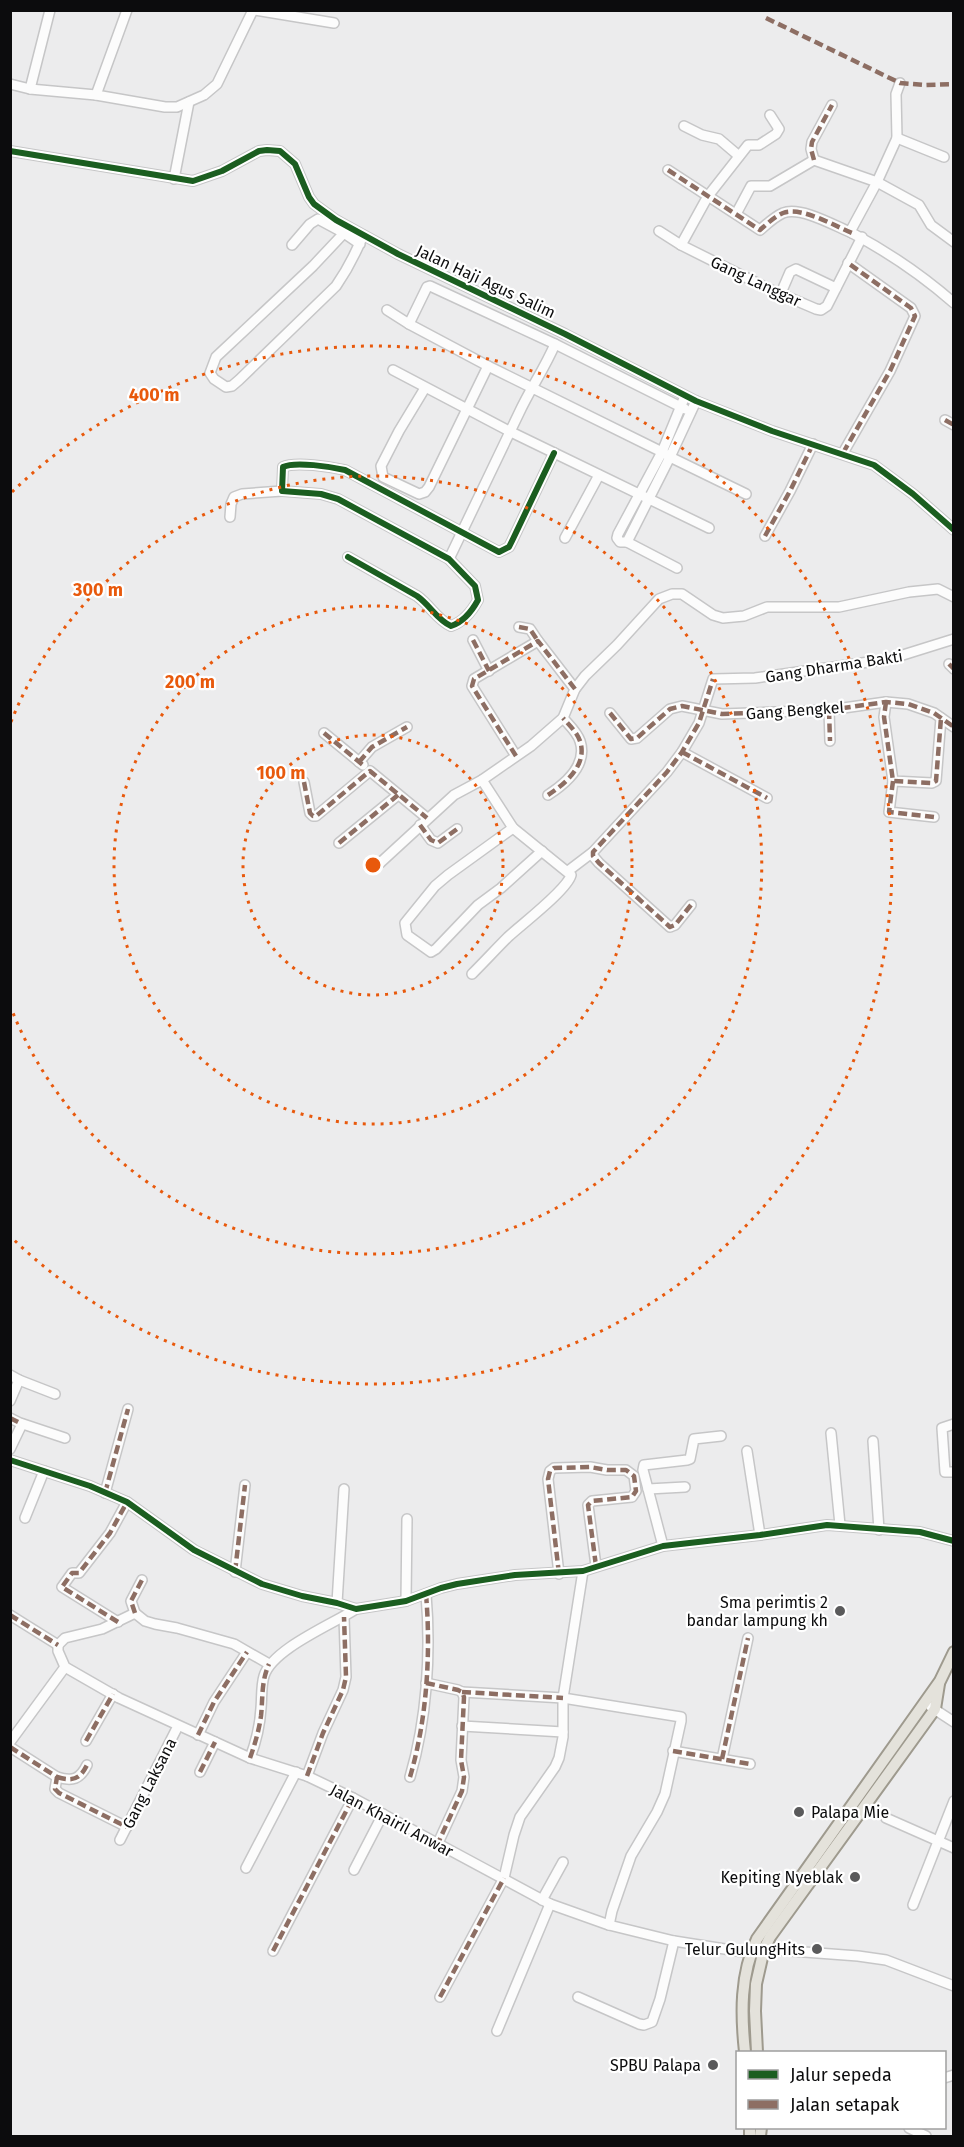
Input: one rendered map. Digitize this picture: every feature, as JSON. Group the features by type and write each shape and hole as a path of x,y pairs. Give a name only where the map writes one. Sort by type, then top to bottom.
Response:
{"main road":[{"path":"745,2051 742,2029 743,1995 750,1953 757,1940 783,1910 843,1826 940,1681 954,1652"},
{"path":"843,1826 935,1709 940,1681"},
{"path":"757,2051 756,1996 764,1949 783,1910"},
{"path":"743,1995 756,1996"}],"street":[{"path":"30,89 50,10"},
{"path":"96,95 127,10"},
{"path":"10,84 30,89 96,95 177,107 212,89 217,84 254,10 333,23"},
{"path":"852,233 852,227 877,182 897,138 896,94 900,82"},
{"path":"174,179 189,102"},
{"path":"814,160 812,142 832,105"},
{"path":"681,245 708,196 748,145 759,145 778,132 779,129 770,115"},
{"path":"684,126 702,135 719,139 739,156"},
{"path":"897,138 944,157"},
{"name":"Jalan Haji Agus Salim","path":"10,152 193,181 222,171 259,151 275,150 286,154 295,164 314,204 323,213 361,239 566,334 696,401 755,425 843,453 882,469 954,530"},
{"path":"736,214 751,186 770,186 814,160 877,182 919,206 931,225 954,242"},
{"path":"668,170 760,230 770,220 792,210 813,216 862,237 920,276 954,303"},
{"path":"292,245 310,224 318,219 361,239 346,272 336,286 239,380 232,386 226,387 214,379 210,373 220,353 313,266 344,233"},
{"name":"Gang Langgar","path":"659,231 681,245 821,310 827,306 862,237"},
{"path":"843,453 890,371 915,316 911,308 848,263"},
{"path":"782,293 789,272 796,269 836,288"},
{"path":"409,324 424,292 430,286 555,344 691,412"},
{"path":"387,310 488,366 746,494"},
{"path":"449,559 555,344"},
{"path":"425,388 381,466 381,474 386,479 414,493 425,492 488,366"},
{"path":"393,370 466,410 709,528"},
{"path":"666,455 685,396"},
{"path":"677,568 627,542 620,542 617,538 644,497 696,401"},
{"path":"765,536 813,444"},
{"path":"282,491 281,474 286,465 336,468 352,474 500,552 509,547 554,453"},
{"path":"565,538 599,475"},
{"path":"230,517 234,496 242,494 282,491 321,494 339,499 449,559 475,586 478,600 473,609 458,624 451,626 440,620 427,603 417,596 348,557"},
{"path":"380,863 454,795 482,780 516,756 563,718 575,689 585,676 659,599 672,594 682,594 713,615 723,618 744,616 767,607 839,607 909,592 938,589 954,597"},
{"path":"519,627 530,629 575,689"},
{"name":"Gang Dharma Bakti","path":"704,712 713,679 755,678 890,659 954,639"},
{"path":"473,640 489,671"},
{"path":"516,756 472,686 474,679 538,641"},
{"path":"886,702 884,717 893,781 889,812 934,817"},
{"name":"Gang Bengkel","path":"610,713 628,737 634,739 662,716 682,706 722,714 829,710 886,702 918,707 954,727"},
{"path":"829,710 830,741"},
{"path":"568,871 593,852 667,772 682,752 704,712"},
{"path":"548,795 567,783 580,759 580,740 563,718"},
{"path":"893,781 932,783 936,781 941,718"},
{"path":"359,762 372,747 407,727"},
{"path":"324,733 398,795 424,822 431,840 438,843 457,829"},
{"path":"682,752 767,798"},
{"path":"304,782 310,813 316,816 370,771"},
{"path":"472,974 568,881 571,875 513,828 482,780"},
{"path":"339,843 398,795"},
{"path":"513,828 435,886 405,923 406,934 426,950 436,949 478,905 501,888 542,851"},
{"path":"593,852 595,859 670,927 675,925 691,905"},
{"path":"10,1401 15,1378 55,1394"},
{"path":"105,1493 129,1409"},
{"path":"10,1418 64,1438"},
{"path":"10,1449 22,1424"},
{"path":"954,1424 942,1428 945,1472 954,1472"},
{"path":"831,1433 840,1525"},
{"path":"663,1546 644,1465 690,1459 694,1439 721,1436"},
{"path":"873,1441 879,1530"},
{"path":"747,1451 760,1535"},
{"path":"10,1460 44,1470 126,1502 184,1544 262,1584 356,1609"},
{"path":"559,1574 548,1479 549,1471 554,1468 590,1467 626,1470 634,1476 636,1491 632,1497 592,1501 588,1505 596,1566"},
{"path":"26,1518 44,1470"},
{"path":"235,1572 245,1485"},
{"path":"648,1489 685,1487"},
{"path":"337,1603 344,1489"},
{"path":"118,1622 62,1587 72,1573 79,1573 100,1548 126,1502"},
{"path":"406,1601 407,1519"},
{"path":"250,1758 261,1718 263,1678 269,1665 313,1632 356,1609 406,1601 441,1588 480,1580 515,1575 583,1571 663,1546 827,1525 920,1532 954,1541"},
{"path":"440,1997 504,1878 520,1817 559,1758 563,1732 563,1698 583,1571"},
{"path":"142,1580 131,1601 135,1613 145,1621 223,1640 269,1665"},
{"path":"410,1777 417,1752 429,1664 426,1594"},
{"path":"58,1645 65,1638 102,1629 135,1613"},
{"path":"10,1615 58,1645 65,1667 10,1742"},
{"path":"307,1776 323,1733 343,1690 346,1677 344,1617"},
{"path":"722,1759 748,1638"},
{"path":"198,1735 214,1702 247,1652"},
{"name":"Jalan Khairil Anwar","path":"65,1667 178,1726 250,1758 307,1776 353,1798 546,1902 609,1925 674,1941 750,1953"},
{"path":"426,1683 462,1692 563,1698 681,1717 665,1794 632,1856 609,1925"},
{"path":"438,1843 462,1791 464,1697 462,1692"},
{"path":"86,1741 113,1694"},
{"path":"925,1702 954,1722"},
{"name":"Gang Laksana","path":"120,1840 178,1726"},
{"path":"462,1726 563,1732"},
{"path":"201,1772 214,1742"},
{"path":"10,1747 57,1777 70,1780 79,1778 87,1765"},
{"path":"674,1751 750,1764"},
{"path":"246,1868 296,1772"},
{"path":"57,1777 55,1789 59,1792 127,1827"},
{"path":"273,1951 353,1798"},
{"path":"913,1905 954,1801"},
{"path":"354,1870 383,1814"},
{"path":"886,1818 954,1848"},
{"path":"496,2031 563,1862"},
{"path":"578,1997 639,2024 649,2024 652,2022 660,1999 674,1941"},
{"path":"764,1949 886,1960 954,1986"}],"marked path":[{"path":"766,18 900,83 954,84"},
{"path":"814,160 812,142 832,105"},
{"path":"668,170 760,230 783,213 799,212 852,233"},
{"path":"843,453 890,371 915,316 911,308 848,263"},
{"path":"945,420 954,425"},
{"path":"765,536 813,444"},
{"path":"519,627 530,629 538,641"},
{"path":"473,640 489,671"},
{"path":"516,756 472,686 474,679 538,641 575,689"},
{"path":"949,664 954,669"},
{"path":"691,905 675,925 670,927 599,863 593,856 593,852 667,772 682,752 699,723 713,679"},
{"path":"886,702 884,717 893,781 932,783 936,781 941,718"},
{"path":"610,713 631,739 637,738 670,709 682,706 722,714 829,710 886,702 908,704 934,713 954,727"},
{"path":"829,710 830,741"},
{"path":"548,795 568,779 581,758 579,738 563,718"},
{"path":"359,762 372,747 407,727"},
{"path":"324,733 363,765"},
{"path":"682,752 767,798"},
{"path":"304,782 310,813 313,816 316,816 370,771 427,818"},
{"path":"893,781 889,812 934,817"},
{"path":"339,843 398,795"},
{"path":"420,825 431,840 438,843 457,829"},
{"path":"105,1493 128,1409"},
{"path":"10,1418 22,1424"},
{"path":"559,1574 548,1479 550,1471 554,1468 590,1467 626,1470 634,1476 636,1491 632,1497 592,1501 588,1505 596,1566"},
{"path":"235,1572 245,1485"},
{"path":"118,1622 62,1587 72,1573 79,1573 110,1533 127,1502"},
{"path":"135,1613 131,1601 142,1580"},
{"path":"410,1777 424,1709 428,1663 426,1594"},
{"path":"10,1615 58,1645"},
{"path":"307,1776 323,1733 343,1690 346,1677 344,1617"},
{"path":"722,1759 748,1638"},
{"path":"198,1735 214,1702 247,1652"},
{"path":"250,1758 259,1726 263,1683 269,1664"},
{"path":"426,1683 458,1690 464,1697 462,1791 438,1843"},
{"path":"462,1692 563,1698"},
{"path":"86,1741 113,1694"},
{"path":"200,1772 215,1742"},
{"path":"10,1747 57,1777 55,1789 59,1793 127,1827"},
{"path":"673,1751 750,1764"},
{"path":"57,1777 75,1778 87,1765"},
{"path":"273,1951 353,1798"},
{"path":"440,1997 504,1878"}],"cycle path":[{"path":"10,151 193,181 222,171 259,151 280,151 295,164 314,204 336,220 398,254 565,334 696,401 772,431 874,465 913,494 954,530"},
{"path":"348,557 417,596 451,626 467,616 478,600 475,586 449,559 338,499 321,494 282,491 283,467 304,465 345,470 499,552 509,547 554,453"},
{"path":"10,1460 90,1486 127,1502 194,1550 262,1584 356,1609 406,1601 457,1584 515,1575 583,1571 663,1546 827,1525 920,1532 954,1541"}],"place":[{"name":"Sma perimtis 2 bandar lampung kh","path":"840,1611"},
{"name":"Palapa Mie","path":"799,1812"},
{"name":"Kepiting Nyeblak","path":"855,1877"},
{"name":"Telur GulungHits","path":"817,1949"},
{"name":"SPBU Palapa","path":"713,2065"}]}
